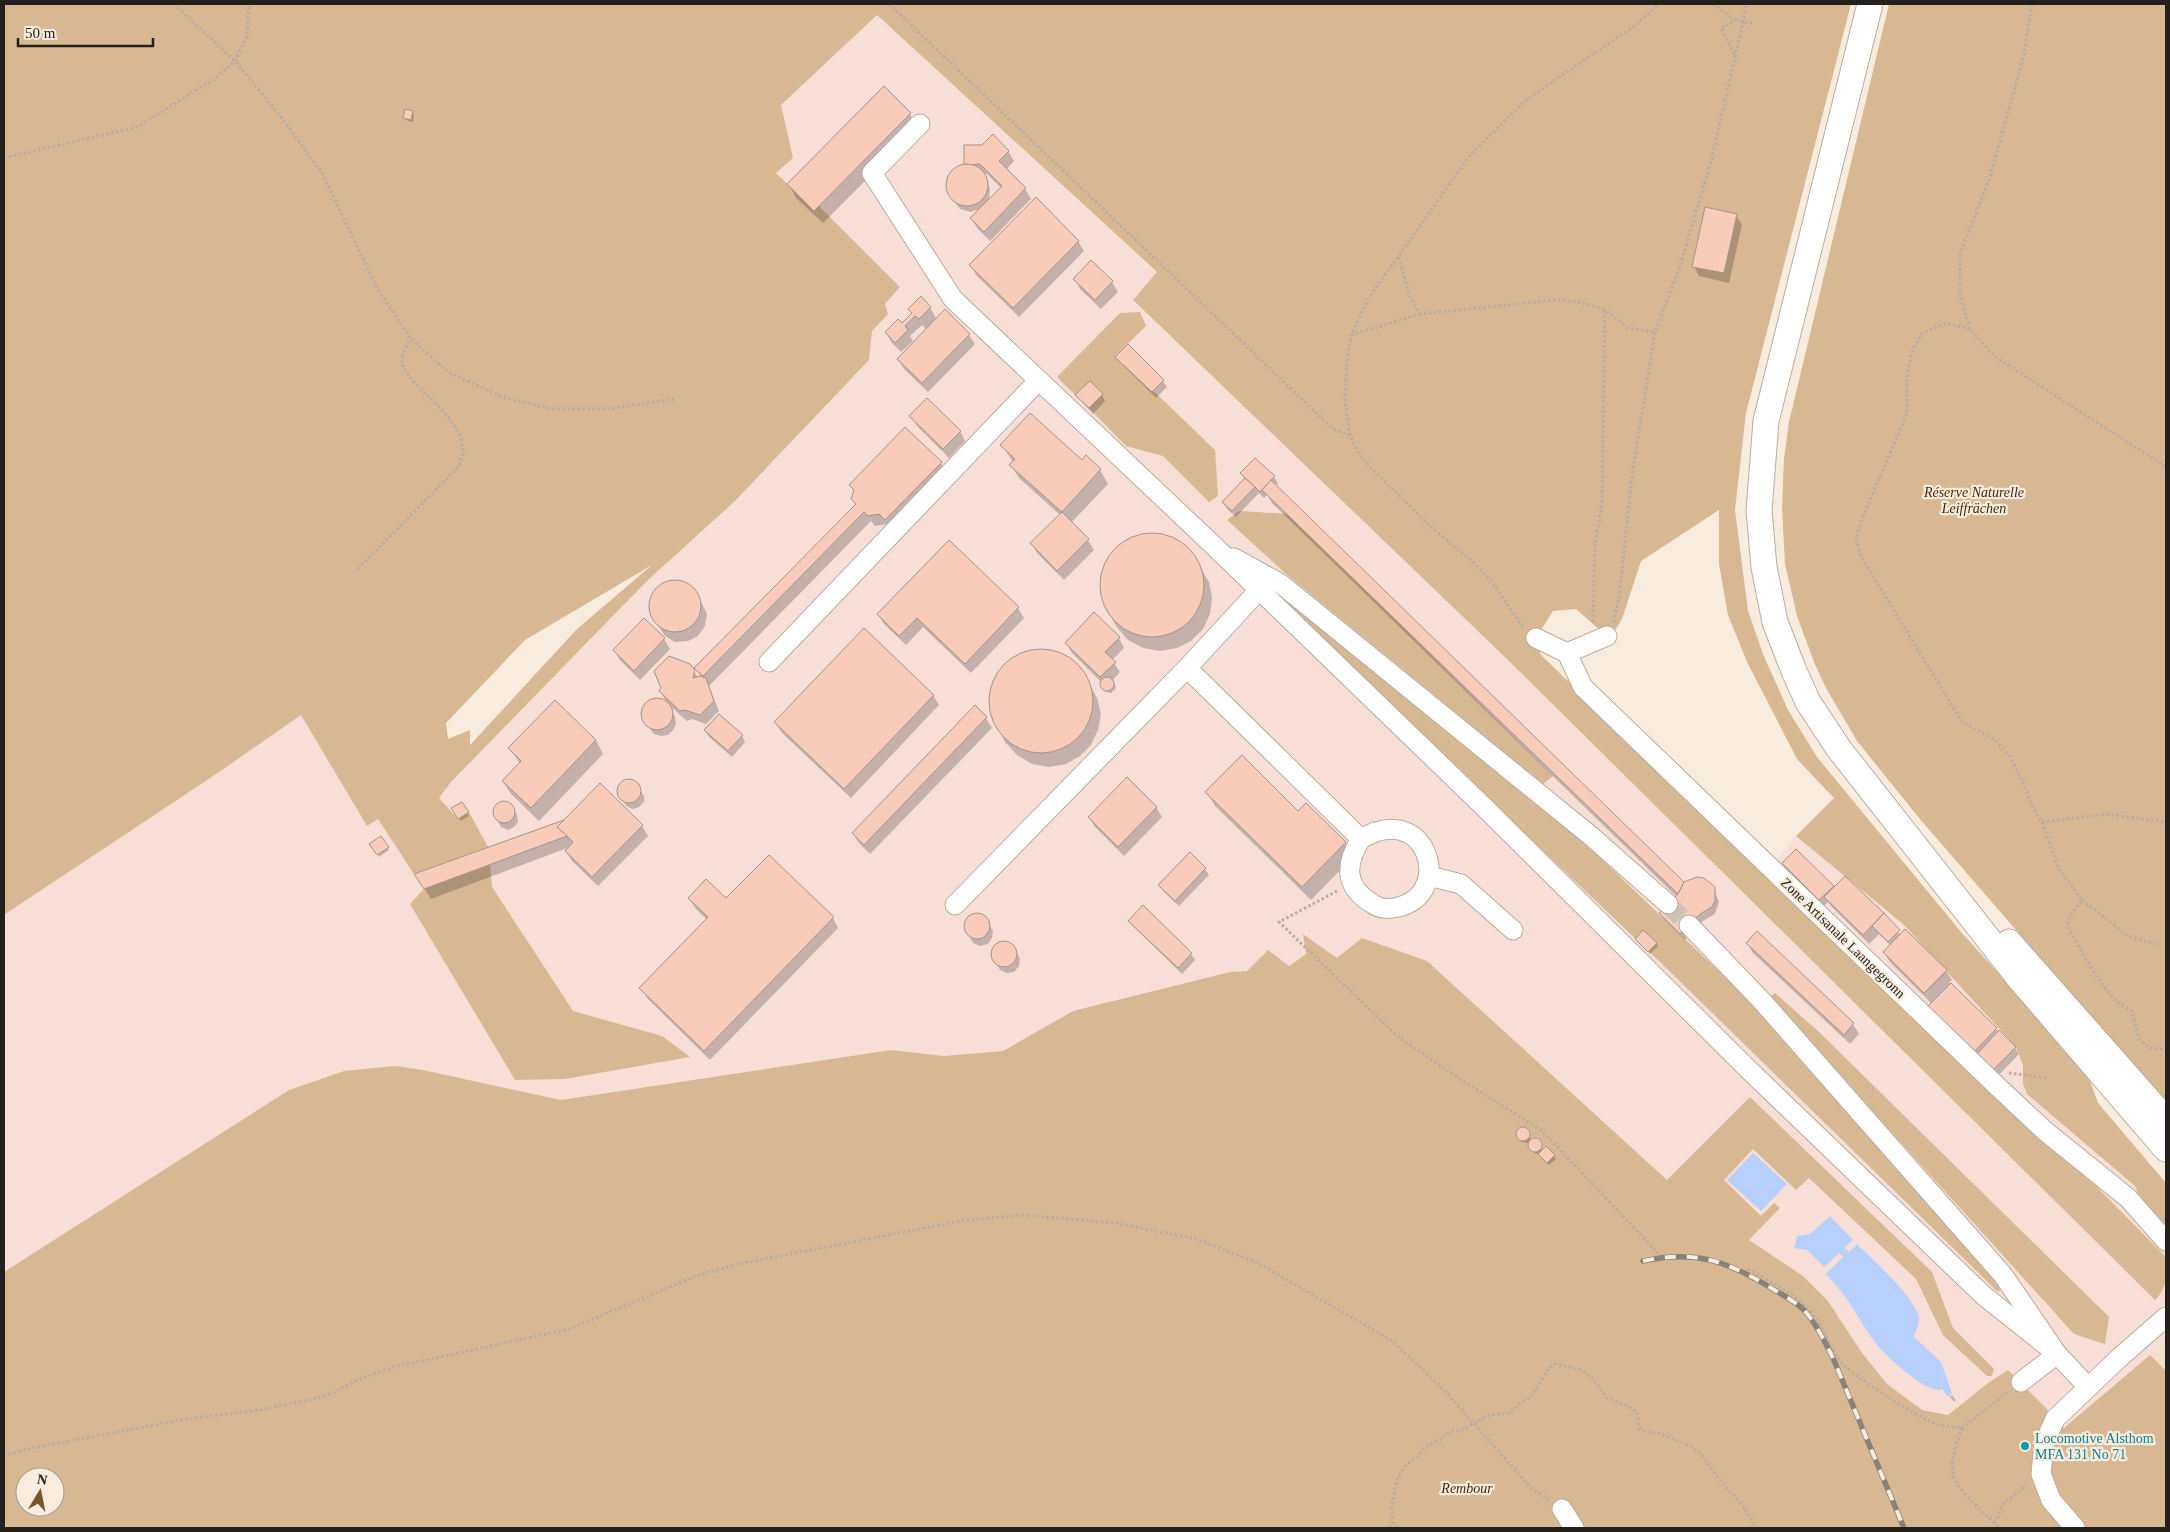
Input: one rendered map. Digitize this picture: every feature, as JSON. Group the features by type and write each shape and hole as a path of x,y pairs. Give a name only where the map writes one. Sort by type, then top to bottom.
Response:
{"main road":[{"path":"1870,4 1766,420 1759,511 1764,567 1773,613 1794,671 1808,702 1839,749 2019,978 2166,1149"},
{"path":"1905,834 2034,968 2166,1120"}],"street":[{"path":"920,124 872,173 953,299 1214,546 1976,1288 2057,1354 2088,1387"},
{"path":"769,662 1038,380"},
{"path":"1214,546 1281,584 1591,836 1668,904"},
{"path":"955,905 1187,668 1259,590"},
{"path":"1536,638 1566,653 1600,639"},
{"name":"Zone Artisanale Laangegronn","path":"1566,653 1583,687 1997,1086 2045,1131 2128,1198 2166,1240"},
{"path":"1187,668 1361,840"},
{"path":"1392,828 1408,833 1421,844 1429,859 1429,876 1422,892 1410,903 1393,908 1376,906 1362,897 1352,883 1349,868 1352,852 1361,840 1376,831 1392,828"},
{"path":"1429,876 1461,884 1513,930"},
{"path":"1689,925 1762,1001 2003,1275 2057,1354"},
{"path":"2075,1528 2051,1500 2041,1474 2044,1444 2055,1418 2118,1358 2166,1317"},
{"path":"2021,1382 2057,1354"},
{"path":"1562,1509 1574,1528"}],"path":[{"path":"174,4 234,61 281,117 322,173 377,288 410,338 448,372 502,397 552,409 607,409 674,399"},
{"path":"4,158 137,127 216,78 234,61 248,36 249,4"},
{"path":"889,4 1333,429 1350,435"},
{"path":"1536,638 1522,626 1491,581 1471,560 1434,529 1370,467 1357,450 1350,435 1346,402 1347,362 1352,335 1368,299 1471,154 1526,100 1633,27 1659,4"},
{"path":"1713,4 1735,20 1753,24"},
{"path":"1600,639 1615,617 1619,599 1632,475 1655,332 1679,268 1706,179 1736,59 1747,4"},
{"path":"2032,4 2023,59 1989,180 1960,254 1960,296 1970,329 1994,356 2166,467"},
{"path":"1735,20 1721,28 1736,59"},
{"path":"1399,257 1409,295 1420,314"},
{"path":"1352,335 1420,314 1554,300 1579,302 1605,310 1628,328 1655,332"},
{"path":"1600,639 1595,542 1602,506 1605,310"},
{"path":"1970,329 1945,323 1921,334 1912,352 1907,374 1907,414 1862,519 1856,539 1862,558 1962,722 1995,740 2010,757 2032,806 2042,822 2058,866 2082,900 2128,936 2159,945"},
{"path":"358,569 459,466 463,450 457,431 440,407 405,372 402,359 410,338"},
{"path":"2042,822 2106,814 2166,822"},
{"path":"1352,883 1279,922 1397,1036 1452,1074 1542,1131 1662,1257"},
{"path":"2082,900 2069,918 2068,926 2097,978 2124,1008 2132,1011 2139,1039 2150,1048 2166,1050"},
{"path":"1997,1086 2008,1073 2047,1078"},
{"path":"4,1456 26,1449 167,1423 260,1410 309,1400 332,1393 362,1378 394,1367 569,1329 696,1276 738,1264 966,1220 1024,1215 1115,1223 1197,1239 1260,1264 1392,1341 1443,1389 1531,1488 1562,1509"},
{"path":"1748,1268 1788,1292 1810,1311 1825,1332 1840,1361 1850,1373 1939,1425 1962,1428"},
{"path":"1397,1528 1393,1521 1391,1508 1398,1477 1406,1465 1417,1457 1425,1447 1444,1438 1450,1432 1460,1431 1490,1415 1510,1413 1520,1403 1530,1398 1550,1367 1556,1364 1581,1370 1592,1379 1607,1398 1628,1406 1637,1413 1639,1428 1679,1441 1701,1454 1726,1488 1741,1503 1757,1528"},
{"path":"2000,1528 1955,1480 1953,1467 1956,1446 1962,1428 2021,1382"},
{"path":"1995,1523 2004,1503 2041,1474"},
{"path":"1389,1528 1393,1521"}],"shaded area":[{"path":"877,15 1157,273 1133,301 2166,1286 2166,1341 2103,1397 2064,1428 2008,1370 1988,1383 1948,1415 1922,1410 1887,1384 1862,1353 1828,1301 1803,1276 1749,1240 1715,1225 1362,938 1337,958 1304,934 1306,954 1289,966 1268,950 1248,971 1230,972 1073,1011 1003,1051 944,1056 891,1050 561,1100 423,1070 344,1071 289,1090 4,1272 4,915 222,770 301,714 367,826 378,819 414,873 469,813 458,819 438,798 451,782 648,580 735,501 869,360 872,331 888,314 885,304 900,287 819,206 814,211 776,173 793,158 780,106"},
{"path":"1796,836 1903,924 2016,1047 2023,1065 2023,1084 2028,1094 2135,1186 2141,1201 2166,1228 2166,1259 2095,1185 2040,1138 1775,861"},
{"path":"2166,1341 2166,1371 2150,1355"}],"green space":[{"path":"4,4 1851,4 1746,413 1735,510 1748,611 1763,654 1788,710 1817,757 1961,932 2086,1070 2098,1103 2166,1183 2166,1228 2141,1201 2135,1186 2027,1094 2023,1084 2023,1065 2016,1047 1903,924 1796,836 1834,798 1797,759 1747,662 1728,615 1719,564 1719,510 1641,561 1622,619 1610,639 1576,609 1553,611 1536,638 1541,655 2040,1138 2095,1185 2165,1256 2166,1280 2162,1291 2155,1300 1507,659 1133,300 1157,272 877,15 781,105 793,158 776,173 814,210 819,206 900,287 885,304 888,314 872,331 869,360 735,501 648,580 451,782 439,798 458,819 469,812 488,847 414,874 378,819 367,826 301,715 4,915","holes":["652,565 577,629 470,745 470,730 448,739 446,723 525,640"]},
{"name":"Réserve Naturelle Leiffrächen","path":"1889,4 2166,4 2166,1103 1919,818 1857,741 1826,688 1797,616 1785,564 1782,508 1784,459 1789,422"},
{"path":"1140,312 1146,326 1116,355 1215,450 1218,496 1209,502 1163,456 1126,446 1089,408 1103,394 1090,381 1075,395 1057,377 1120,313"},
{"path":"1239,511 1289,514 1553,776 1543,784 1285,573 1227,520"},
{"path":"1278,589 1589,847 1754,1005 2002,1287 1998,1292 1659,961 1273,594"},
{"path":"490,865 492,887 573,1011 662,1036 690,1057 565,1079 515,1080 410,904 424,889"},
{"name":"Rembour","path":"1303,934 1337,958 1362,938 1427,961 1667,1180 1750,1097 1932,1272 1953,1328 1994,1369 1992,1376 1987,1376 1943,1335 1916,1279 1809,1178 1796,1190 1753,1149 1724,1180 1761,1216 1774,1203 1780,1208 1749,1240 1803,1276 1828,1301 1862,1353 1887,1384 1922,1410 1948,1415 1988,1383 2008,1370 2048,1410 2035,1439 2032,1466 2039,1496 2072,1528 4,1528 4,1272 289,1090 344,1071 395,1066 423,1070 561,1100 891,1050 944,1056 1003,1051 1073,1011 1230,972 1247,971 1268,950 1289,966 1306,954"},
{"path":"1775,993 1819,1032 2109,1317 2105,1344 2074,1334 1769,997"},
{"path":"2150,1355 2166,1371 2166,1528 2084,1528 2053,1490 2048,1462 2052,1441 2060,1424 2064,1428"}],"water":[{"path":"1753,1153 1787,1184 1761,1211 1727,1180"},
{"path":"1830,1216 1853,1240 1844,1248 1849,1252 1857,1244 1910,1300 1919,1318 1914,1337 1941,1362 1952,1393 1948,1397 1942,1389 1936,1390 1928,1387 1908,1374 1874,1341 1846,1297 1826,1274 1843,1257 1839,1253 1824,1267 1807,1250 1794,1248 1797,1236 1810,1234"}],"building":[{"path":"884,86 911,113 814,211 787,184"},
{"path":"405,109 413,111 411,120 403,118"},
{"path":"993,134 1009,151 999,161 1026,188 984,232 970,218 1002,186 980,164 964,165 964,145 982,145"},
{"path":"967,164 982,170 988,185 982,200 967,206 952,200 946,185 952,170"},
{"path":"1036,197 1079,241 1013,308 969,265"},
{"path":"1705,207 1737,214 1724,273 1692,267"},
{"path":"1091,260 1113,281 1095,300 1073,279"},
{"path":"921,296 931,307 919,319 915,316 905,326 908,330 895,343 885,332 898,319 902,323 912,313 908,309"},
{"path":"945,309 970,334 922,383 897,359"},
{"path":"1128,344 1164,380 1152,392 1115,357"},
{"path":"1090,381 1103,394 1089,408 1075,395"},
{"path":"927,398 961,431 943,449 909,416"},
{"path":"1030,413 1082,460 1086,455 1101,469 1062,512 1009,465 1015,459 1000,445"},
{"path":"905,427 942,462 885,520 879,514 868,516 864,512 703,676 694,668 856,504 851,499 854,490 849,485"},
{"path":"1255,458 1275,476 1260,492 1240,473"},
{"path":"1245,478 1255,487 1232,511 1222,502"},
{"path":"1271,480 1684,882 1678,894 1262,490"},
{"path":"1062,512 1089,539 1057,571 1030,543"},
{"path":"1152,533 1172,537 1181,541 1189,548 1196,556 1200,565 1204,585 1200,605 1196,614 1189,622 1181,629 1172,633 1152,637 1132,633 1123,629 1115,622 1108,614 1104,605 1100,585 1104,565 1108,556 1115,548 1123,541 1132,537"},
{"path":"949,540 1019,607 965,664 917,618 899,636 877,614"},
{"path":"670,580 680,580 694,587 701,601 701,611 694,625 680,632 670,632 660,628 653,621 649,611 649,601 653,591 660,584"},
{"path":"1094,612 1120,637 1105,652 1116,662 1100,677 1065,643"},
{"path":"644,618 665,638 634,671 613,650"},
{"path":"864,628 934,695 844,789 774,722"},
{"path":"1041,649 1061,653 1070,657 1078,664 1085,672 1089,681 1093,701 1089,721 1085,730 1078,738 1070,745 1061,749 1041,753 1021,749 1012,745 1004,738 997,730 993,721 989,701 993,681 997,672 1004,664 1012,657 1021,653"},
{"path":"669,656 690,664 695,670 693,678 700,676 706,678 714,701 700,715 685,710 680,711 659,691 661,688 654,671"},
{"path":"1104,677 1110,677 1114,684 1110,691 1104,691 1100,687 1100,681"},
{"path":"657,698 668,703 673,714 668,725 657,730 646,725 641,714 646,703"},
{"path":"555,700 596,740 531,808 502,781 521,761 508,748"},
{"path":"975,705 987,717 864,845 852,833"},
{"path":"719,714 743,735 728,751 704,730"},
{"path":"1242,755 1298,811 1306,803 1346,842 1302,887 1205,792"},
{"path":"1127,777 1157,807 1118,847 1088,817"},
{"path":"629,779 637,783 641,791 637,799 629,803 621,799 617,791 621,783"},
{"path":"600,783 643,825 592,877 565,851 573,842 557,827"},
{"path":"504,801 512,804 515,812 512,820 504,823 496,820 493,812 496,804"},
{"path":"462,802 469,812 458,819 451,808"},
{"path":"564,820 557,827 567,836 424,889 414,874"},
{"path":"381,836 389,847 377,855 369,844"},
{"path":"1796,849 1834,886 1819,900 1782,863"},
{"path":"1190,852 1206,868 1175,901 1158,885"},
{"path":"769,855 834,917 704,1051 639,988 708,917 688,898 706,879 726,898"},
{"path":"1845,876 1884,913 1863,935 1824,897"},
{"path":"1697,877 1704,878 1715,887 1715,901 1712,907 1700,914 1680,934 1659,913 1678,894 1684,882"},
{"path":"1143,905 1192,953 1178,968 1128,921"},
{"path":"977,913 986,917 990,926 986,935 977,939 968,935 964,926 968,917"},
{"path":"1884,913 1900,930 1888,942 1872,926"},
{"path":"1905,929 1947,970 1924,993 1883,952"},
{"path":"1643,930 1657,943 1648,952 1635,939"},
{"path":"1757,931 1854,1023 1844,1035 1746,943"},
{"path":"1004,941 1013,945 1017,954 1013,963 1004,967 995,963 991,954 995,945"},
{"path":"1951,983 1997,1028 1974,1052 1928,1006"},
{"path":"1999,1030 2016,1047 1993,1070 1977,1054"},
{"path":"1520,1127 1526,1127 1530,1134 1526,1141 1520,1141 1516,1137 1516,1131"},
{"path":"1532,1138 1538,1138 1542,1145 1538,1152 1532,1152 1528,1148 1528,1142"},
{"path":"1546,1146 1555,1155 1547,1163 1538,1154"}],"tunnel":[{"path":"1668,904 1689,925"}],"railway":[{"path":"1643,1261 1661,1258 1693,1257 1723,1264 1752,1277 1786,1297 1808,1314 1833,1358 1904,1528"}],"place":[{"name":"Locomotive Alsthom MFA 131 No 71","path":"2025,1446"}]}
